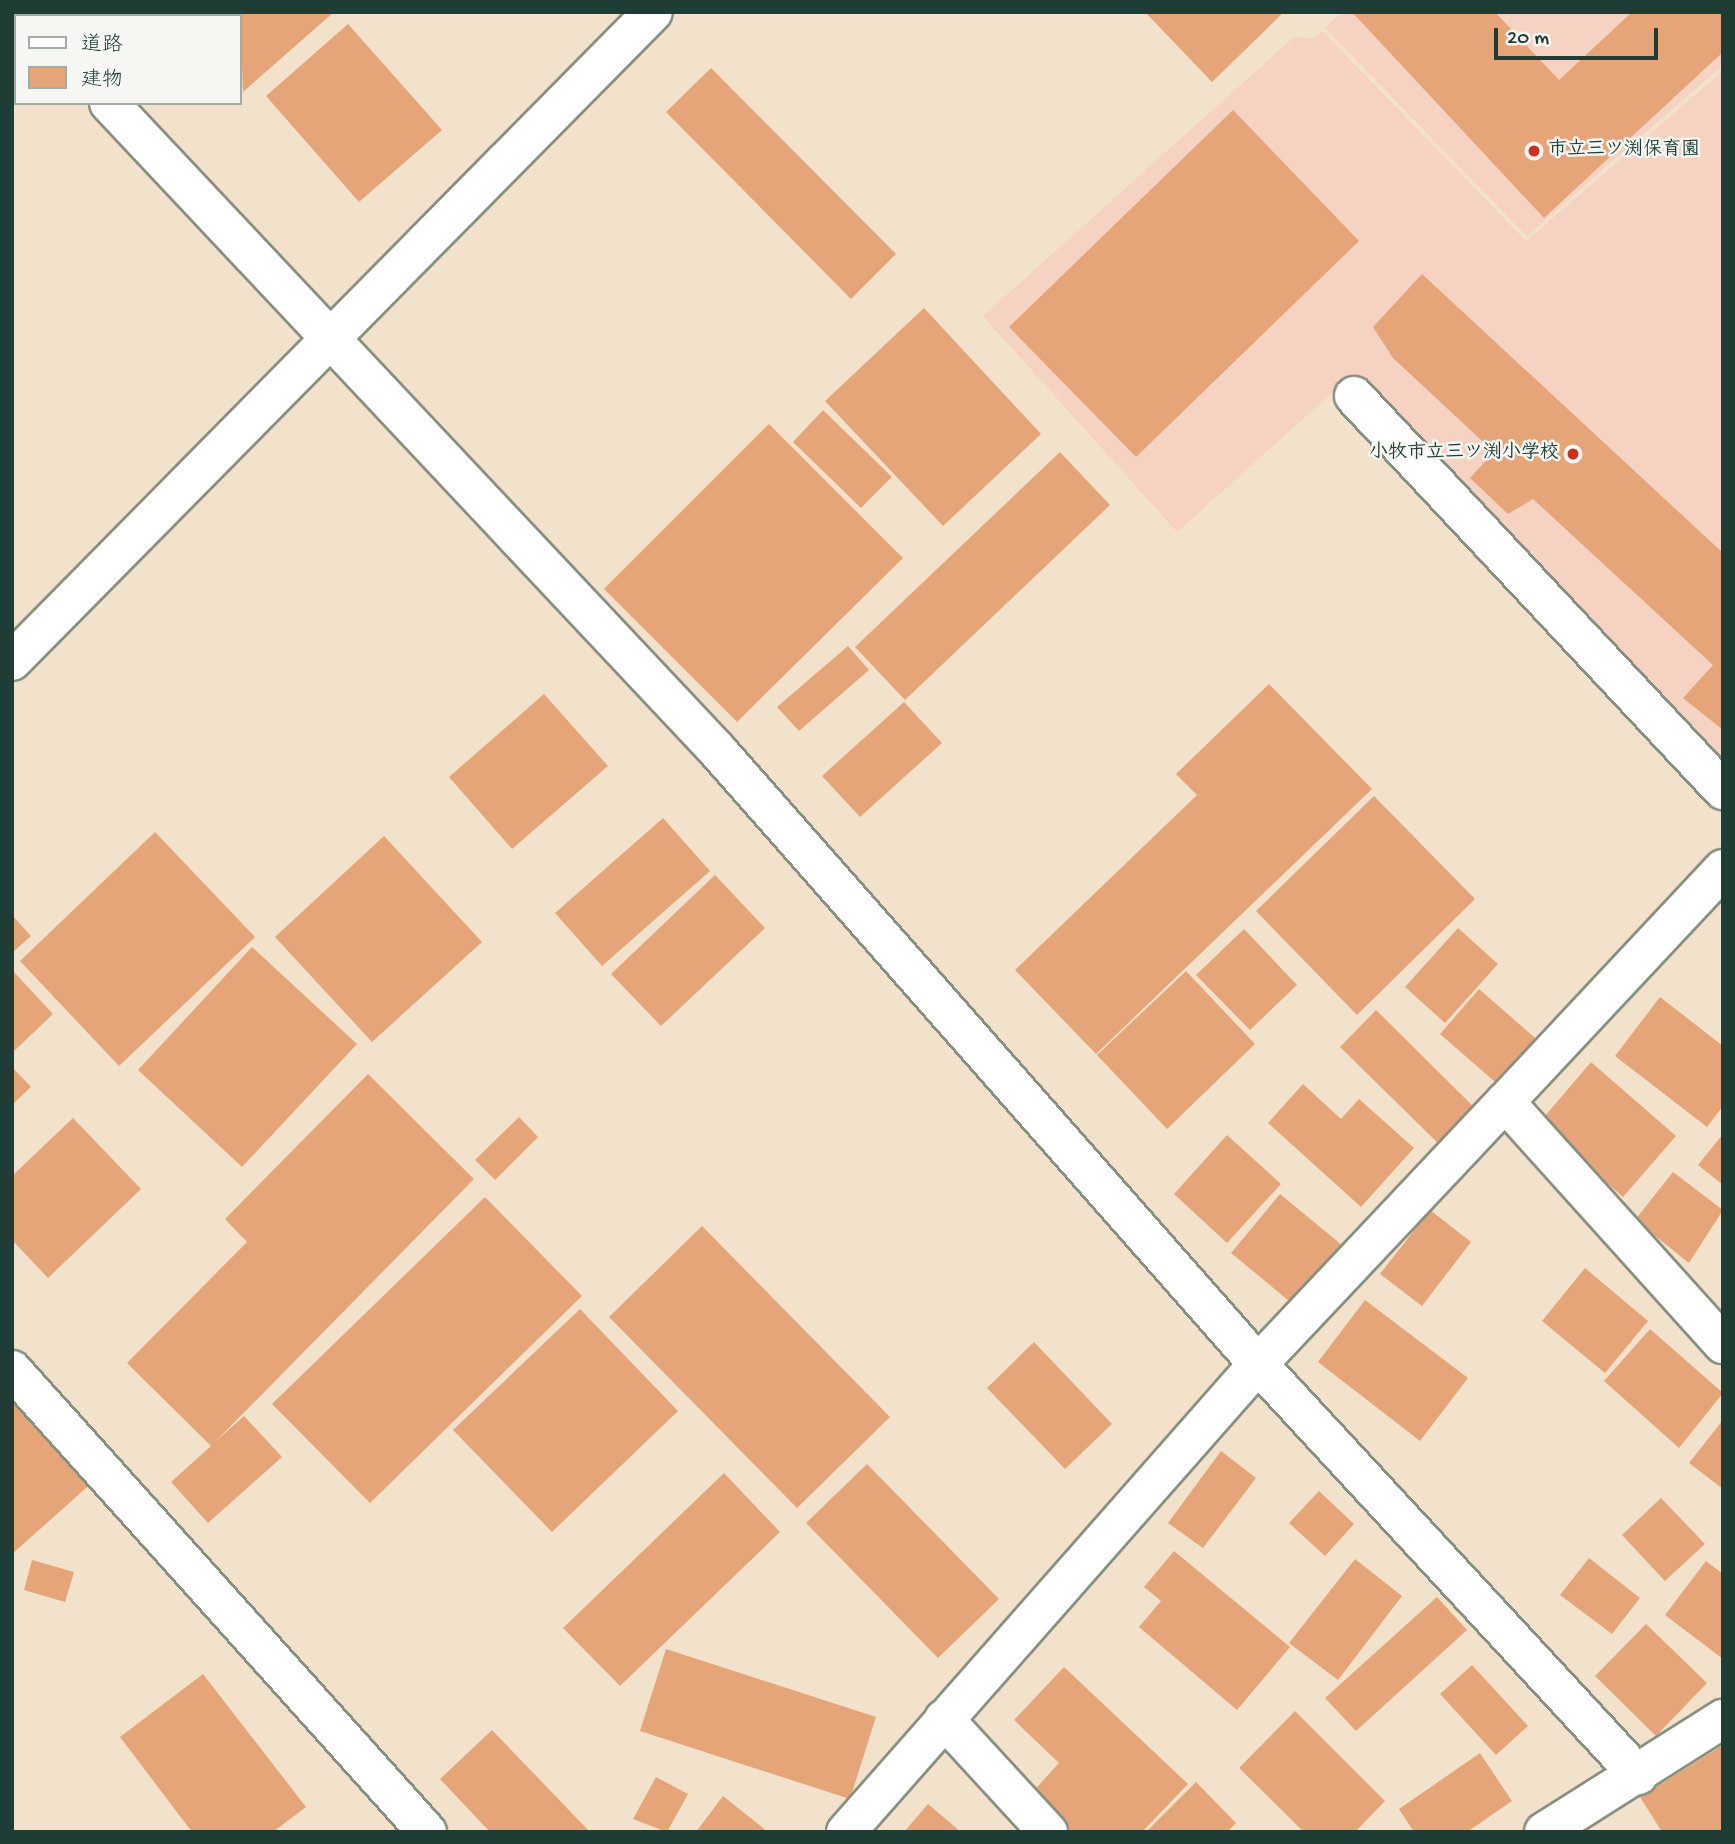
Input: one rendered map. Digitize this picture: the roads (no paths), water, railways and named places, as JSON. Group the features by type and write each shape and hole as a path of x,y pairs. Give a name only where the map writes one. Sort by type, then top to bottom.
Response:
{"street":[{"path":"12,662 653,12"},
{"path":"111,105 334,337 717,750 1258,1364 1637,1775"},
{"path":"1354,396 1723,790"},
{"path":"846,1832 1258,1364 1723,870"},
{"path":"1505,1102 1723,1344"},
{"path":"12,1370 427,1832"},
{"path":"944,1719 1048,1832"},
{"path":"1550,1830 1723,1719"}],"place":[{"name":"市立三ツ渕保育園","path":"1534,151"},
{"name":"小牧市立三ツ渕小学校","path":"1573,454"}]}
